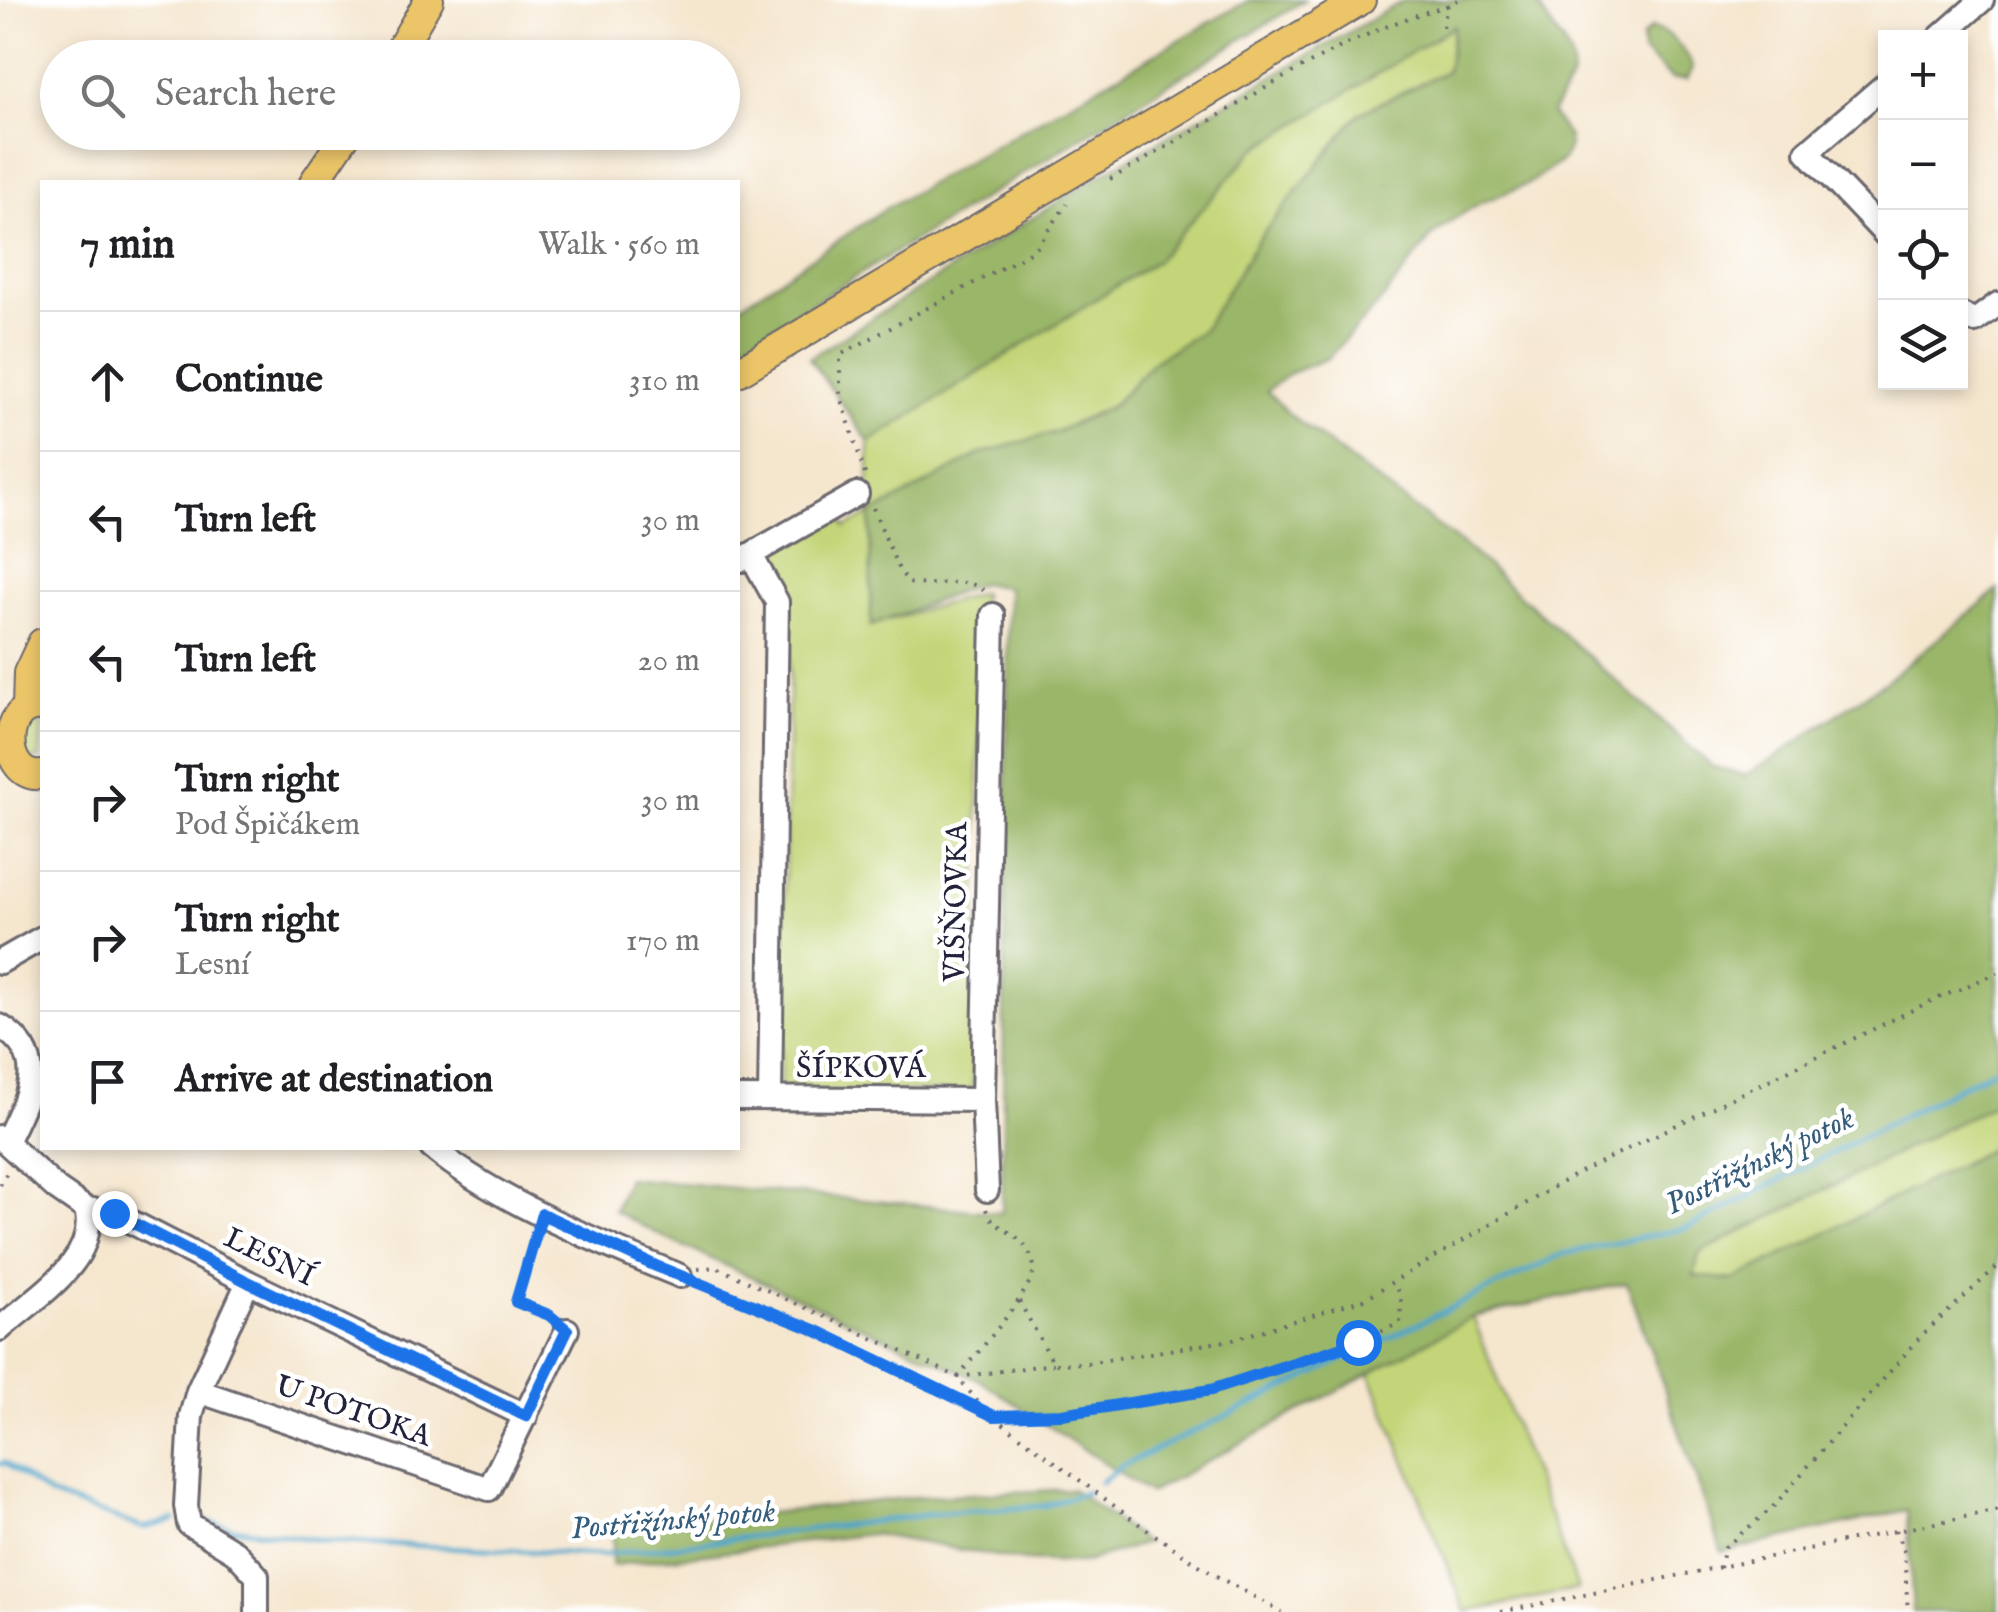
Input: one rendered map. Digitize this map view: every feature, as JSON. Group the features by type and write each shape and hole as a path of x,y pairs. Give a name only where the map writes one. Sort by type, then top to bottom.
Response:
{"main road":[{"path":"406,40 429,0"},
{"path":"740,371 1361,0"},
{"path":"315,180 336,150"},
{"path":"40,647 28,674 35,707 10,717 1,734 3,764 24,774 40,776"}],"street":[{"path":"1948,30 1982,0"},
{"path":"1878,91 1807,152 1878,227"},
{"path":"1968,318 1975,321 1998,304"},
{"path":"770,1098 777,602 744,558 865,492"},
{"name":"VIŠŇOVKA","path":"987,1190 983,1100 993,615"},
{"path":"0,962 40,939"},
{"path":"0,1026 24,1050 31,1071 30,1092 3,1138"},
{"name":"ŠÍPKOVÁ","path":"740,1098 983,1100"},
{"name":"LESNÍ","path":"3,1138 57,1189 86,1208 114,1213 526,1416"},
{"path":"435,1150 460,1169 542,1214 680,1276"},
{"path":"0,1329 75,1261 88,1237 90,1222 86,1208"},
{"path":"248,1282 198,1391 192,1416 186,1506 189,1524 235,1552 257,1576 257,1612"},
{"path":"526,1416 567,1330"},
{"name":"U POTOKA","path":"198,1391 489,1489 526,1416"}],"path":[{"path":"1098,185 1338,50 1416,14 1458,0"},
{"path":"1443,27 1447,6"},
{"path":"993,615 987,593 980,585 916,585 903,578 865,492 840,394 840,356 1024,256 1038,245 1067,204"},
{"path":"958,1378 1054,1364 1088,1364 1232,1340 1364,1299 1576,1174 1930,1002 1998,973"},
{"path":"958,1378 1019,1301 1034,1271 1024,1244 987,1215 987,1190"},
{"path":"542,1214 516,1302 549,1315 567,1330"},
{"path":"680,1276 706,1266 716,1267 958,1378 986,1413"},
{"path":"1720,1568 1726,1548 1772,1508 1921,1336 1998,1266"},
{"path":"680,1276 815,1330 994,1416 1143,1527 1212,1573 1282,1612"},
{"path":"994,1416 1062,1414 1211,1390 1358,1342 1400,1323 1401,1301 1394,1281"},
{"path":"1019,1301 1054,1364"},
{"path":"1501,1612 1998,1510"},
{"path":"1895,1530 1904,1552 1908,1612"}],"green space":[{"path":"1249,0 1305,0 740,348 740,306 885,209"},
{"path":"1405,0 1536,0 1570,58 1571,79 1552,115 1569,137 1569,147 1563,160 1528,184 1480,203 1432,236 1377,306 1328,358 1288,374 1267,391 1289,414 1466,547 1711,766 1744,775 1890,678 1998,590 1998,1102 1699,1253 1694,1276 1734,1280 1998,1145 1998,1612 1913,1612 1907,1510 1722,1552 1627,1283 1473,1317 1149,1493 980,1380 667,1239 614,1211 627,1178 1002,1213 1008,588 982,583 871,626 870,515 980,454 1056,432 1112,406 1153,362 1203,330 1258,240 1359,113 1447,71 1454,26 1254,150 1156,261 869,442 809,358 1107,171"},
{"path":"1454,24 1447,71 1359,113 1258,240 1203,330 1153,362 1112,406 1056,432 871,625 982,593 973,1083 969,1091 780,1092 791,610 771,572 776,549 839,515 846,527 869,515 869,442 1155,261 1254,150"},
{"path":"1651,28 1671,37 1681,48 1693,68 1687,79 1672,79 1643,52 1642,37"},
{"path":"30,723 40,724 40,759 26,758 18,732"},
{"path":"1998,1102 1998,1145 1734,1280 1694,1276 1698,1254"},
{"path":"1473,1317 1578,1589 1466,1612 1369,1371"},
{"path":"1072,1489 1146,1543 1081,1563 1025,1561 872,1534 612,1565 613,1523 697,1521 914,1497"}],"waterway":[{"name":"Postřižínský potok","path":"1101,1482 1122,1466 1563,1254 1687,1228 1998,1067"},
{"name":"Postřižínský potok","path":"0,1464 5,1463 49,1495 144,1528 175,1520"},
{"name":"Postřižínský potok","path":"203,1521 328,1541 600,1555 943,1513 1044,1506 1087,1492"}],"route":[{"path":"114,1213 526,1416 567,1330 549,1315 516,1302 542,1214 656,1266 815,1330 994,1416 1062,1414 1211,1390 1358,1342"}]}
